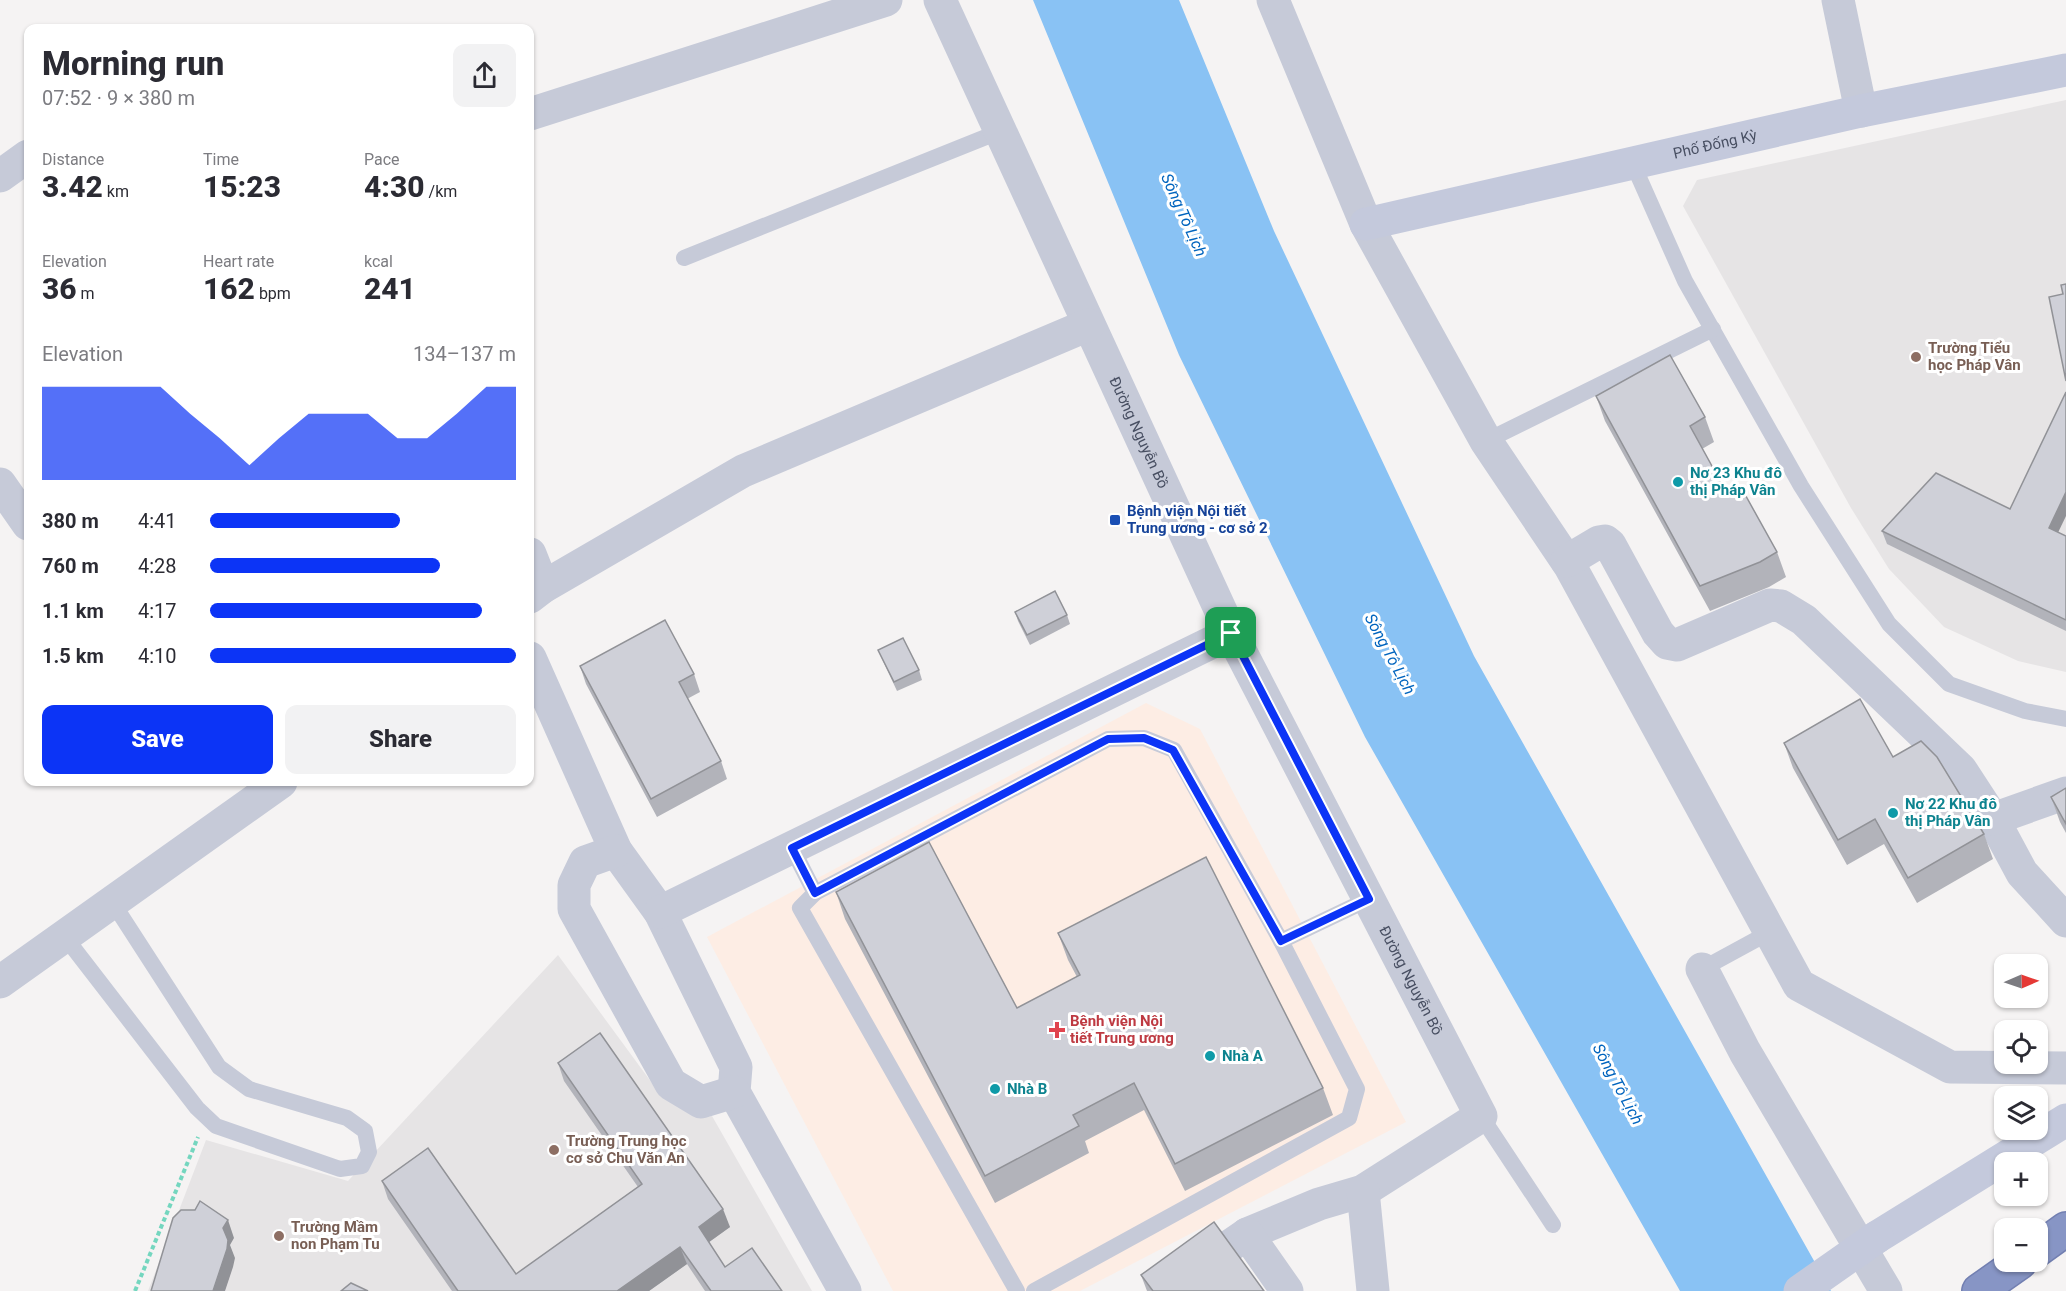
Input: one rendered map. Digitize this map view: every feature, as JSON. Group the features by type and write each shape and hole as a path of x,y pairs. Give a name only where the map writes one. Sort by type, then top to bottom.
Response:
{"highway":[{"path":"2048,1242 2066,1229"},
{"path":"1979,1291 2006,1272"}],"street":[{"path":"534,113 886,0"},
{"name":"Đường Nguyễn Bồ","path":"940,0 1231,633 1481,1116"},
{"path":"1272,0 1366,224 1486,441 1567,561 1799,985 1950,1067 2066,1068"},
{"path":"1838,0 1862,111"},
{"name":"Phố Đống Kỳ","path":"1366,224 1862,111 2066,70"},
{"path":"0,176 24,159"},
{"path":"536,592 742,471 1088,325"},
{"path":"0,484 24,518"},
{"path":"1567,561 1599,542 1605,541 1610,545 1658,633 1667,643 1677,645 1770,605 1782,606 1804,620 1961,770 2022,873 2066,921"},
{"path":"660,912 1231,633"},
{"path":"534,667 616,851 660,912 736,1067 734,1092 846,1291"},
{"path":"0,982 275,786"},
{"path":"1992,819 2066,793"},
{"path":"616,851 585,862 574,885 574,909 671,1084 701,1102 734,1092"},
{"path":"1702,969 1745,1052 1886,1291"},
{"path":"1164,1291 1247,1234 1319,1204 1362,1191 1481,1116"},
{"path":"1800,1291 1877,1237 2066,1120"},
{"path":"1362,1191 1373,1291"},
{"path":"1247,1234 1287,1291"}],"lane":[{"path":"684,258 1000,131"},
{"path":"1633,164 1685,281 1801,486 1889,624 1949,684 2025,711 2066,718"},
{"path":"1486,441 1713,329"},
{"path":"1017,1291 800,908 815,893 1108,739 1144,738 1173,750 1281,941 1357,1089 1349,1118 1035,1291"},
{"path":"792,848 815,893"},
{"path":"1281,941 1369,899"},
{"path":"65,937 197,1108 216,1126 340,1169 362,1166 369,1152 365,1131 348,1118 249,1089 219,1067 113,903"},
{"path":"1702,969 1770,932"},
{"path":"1481,1116 1553,1225"}],"path":[{"path":"135,1291 206,1117"}],"shaded area":[{"name":"Trường Tiểu học Pháp Vân","path":"2066,100 2066,672 2018,661 1944,627 1889,569 1851,508 1683,206 1697,180"},
{"name":"Bệnh viện Nội tiết Trung ương","path":"1146,703 1200,729 1406,1122 1080,1291 893,1291 707,937"},
{"name":"Trường Trung học cơ sở Chu Văn An","path":"558,955 660,1094 699,1118 712,1116 812,1291 148,1291 206,1140 348,1181"}],"water":[{"name":"Sông Tô Lịch","path":"1033,0 1179,0 1274,231 1474,656 1831,1291 1680,1291 1365,737 1179,355"}],"building":[{"path":"2066,284 2066,381 2049,297 2063,294 2061,285"},
{"name":"Nơ 23 Khu đô thị Pháp Vân","path":"1670,355 1705,417 1690,426 1729,497 1742,489 1777,552 1760,562 1700,586 1596,396"},
{"path":"2066,392 2066,492 2049,528 2066,536 2066,620 1882,531 1936,473 2010,509"},
{"path":"1055,591 1067,615 1027,635 1015,612"},
{"path":"665,620 694,674 679,682 721,761 651,799 580,666"},
{"path":"903,638 919,670 894,682 878,650"},
{"name":"Nơ 22 Khu đô thị Pháp Vân","path":"1860,699 1893,757 1921,741 1937,757 1984,834 1908,878 1875,819 1838,840 1784,743"},
{"path":"2066,788 2066,824 2051,797"},
{"path":"929,842 1017,1008 1080,975 1058,933 1206,857 1323,1088 1175,1164 1134,1083 1073,1115 1079,1126 985,1176 836,892"},
{"path":"600,1033 723,1209 699,1227 725,1267 752,1248 782,1291 711,1291 680,1247 617,1291 458,1291 382,1181 428,1148 516,1274 642,1184 558,1063"},
{"path":"200,1201 228,1220 223,1228 228,1240 227,1249 213,1291 151,1291 173,1218 181,1210 195,1210"},
{"path":"1214,1222 1264,1291 1153,1291 1141,1275"},
{"path":"351,1283 368,1291 341,1291"}],"place":[{"name":"Trường Tiểu học Pháp Vân","path":"1916,357"},
{"name":"Nơ 23 Khu đô thị Pháp Vân","path":"1678,482"},
{"name":"Bệnh viện Nội tiết Trung ương - cơ sở 2","path":"1115,520"},
{"name":"Nơ 22 Khu đô thị Pháp Vân","path":"1893,813"},
{"name":"Bệnh viện Nội tiết Trung ương","path":"1057,1030"},
{"name":"Nhà A","path":"1210,1056"},
{"name":"Nhà B","path":"995,1089"},
{"name":"Trường Trung học cơ sở Chu Văn An","path":"554,1150"},
{"name":"Trường Mầm non Phạm Tu","path":"279,1236"}],"route":[{"path":"1231,633 1369,899 1281,941 1173,750 1144,738 1108,739 815,893 792,848 1231,633"}]}
